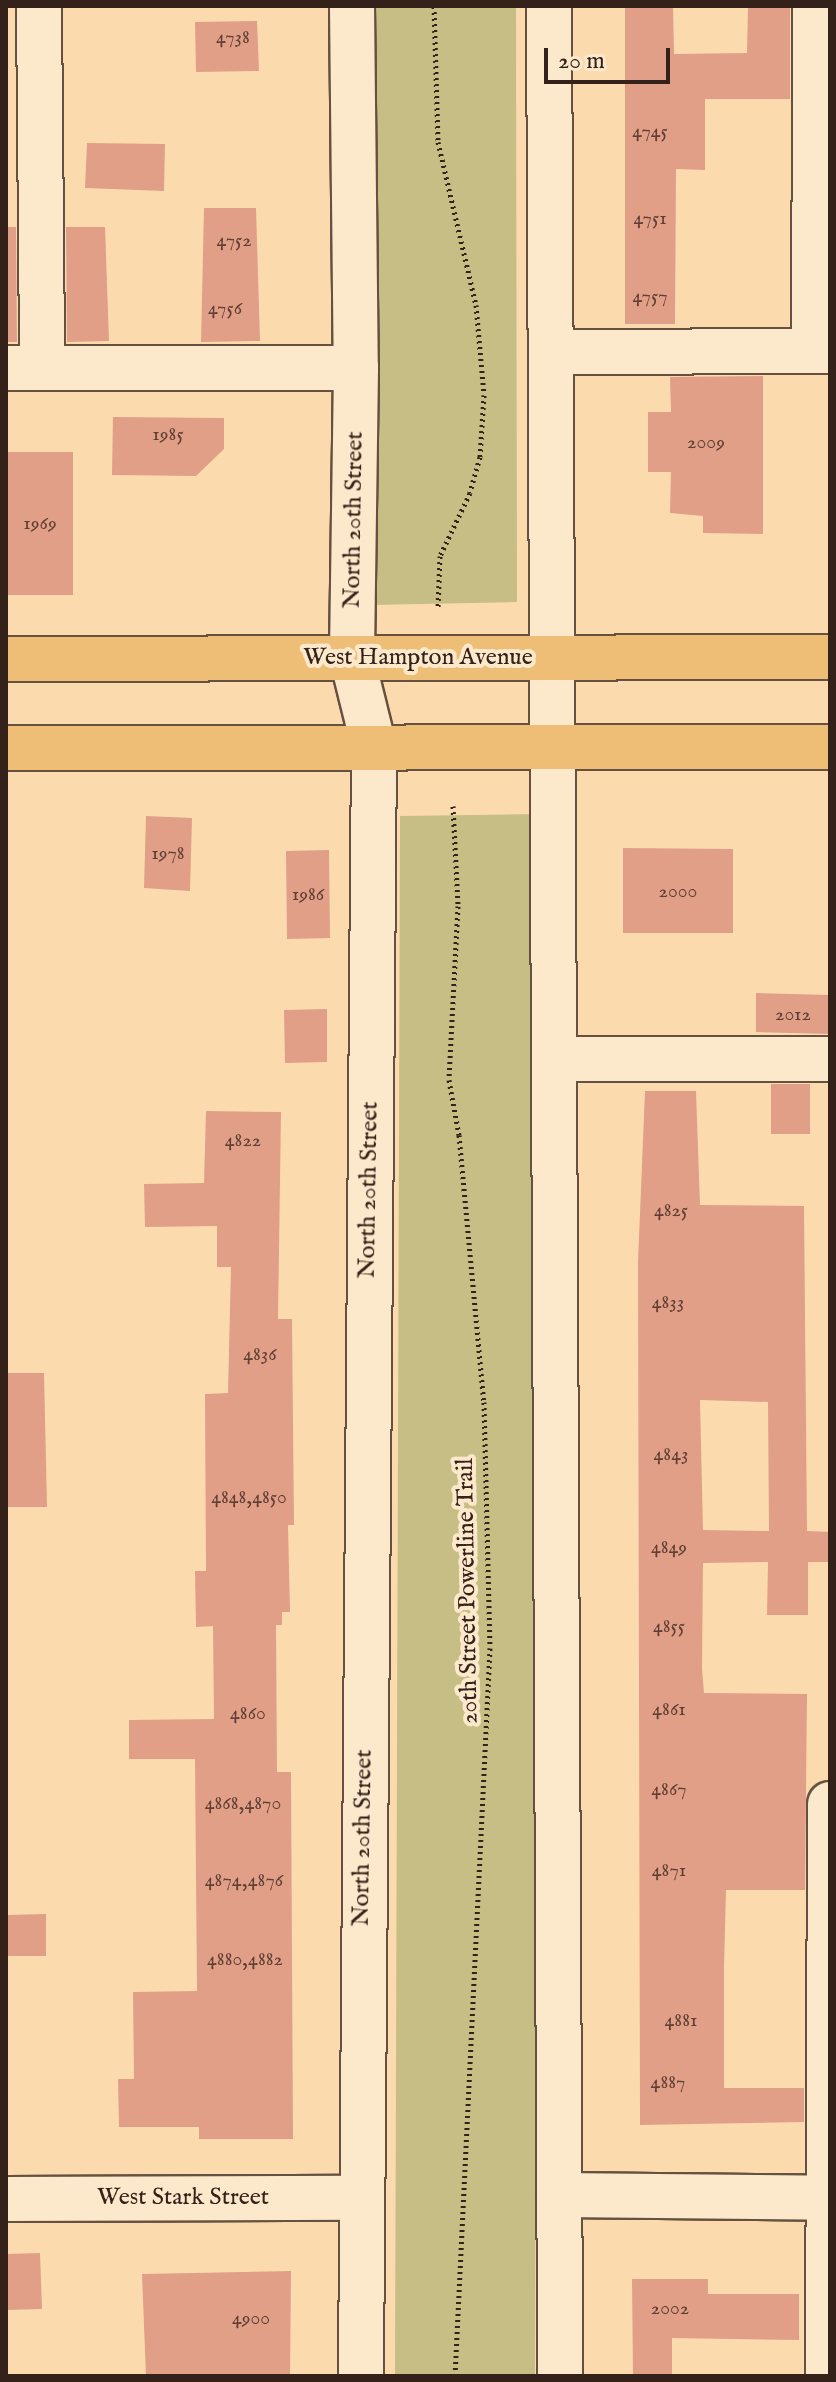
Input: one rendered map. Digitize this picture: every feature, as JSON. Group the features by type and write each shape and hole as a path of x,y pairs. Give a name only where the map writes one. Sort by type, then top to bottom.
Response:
{"main road":[{"name":"West Hampton Avenue","path":"6,659 830,657"},
{"path":"6,748 830,747"}],"street":[{"path":"39,6 24,368 356,368"},
{"name":"North 20th Street","path":"352,6 356,368 352,658 374,747 360,2198 361,2376"},
{"path":"549,6 556,747 560,2376"},
{"path":"552,352 822,351 815,6"},
{"path":"557,1059 830,1059"},
{"path":"828,2376 830,1804"},
{"path":"559,2195 829,2198"},
{"name":"West Stark Street","path":"6,2199 360,2198"}],"path":[{"path":"434,6 438,142 476,305 484,395 480,457 470,493 443,540 438,608"},
{"name":"20th Street Powerline Trail","path":"453,806 458,906 449,1080 459,1135 484,1402 490,1648 455,2376"}],"shaded area":[{"path":"371,6 516,6 517,602 372,605"},
{"path":"539,814 535,2376 395,2376 400,816"}],"building":[{"path":"625,6 673,6 674,54 747,53 748,6 790,6 790,99 705,99 705,170 676,169 675,324 625,324"},
{"path":"257,21 259,71 196,72 195,22"},
{"path":"87,143 165,144 164,191 85,188"},
{"path":"204,208 256,208 260,341 201,342"},
{"path":"6,227 16,227 17,342 6,342"},
{"path":"66,227 105,227 109,341 67,342"},
{"path":"763,376 763,534 703,533 703,516 670,513 671,472 648,472 648,412 671,412 670,377"},
{"path":"113,417 224,418 224,449 196,476 112,475"},
{"path":"6,452 73,452 73,595 6,595"},
{"path":"146,816 192,818 190,891 144,888"},
{"path":"623,848 733,849 733,933 623,933"},
{"path":"329,850 330,938 287,939 286,851"},
{"path":"756,993 830,995 830,1034 756,1032"},
{"path":"327,1009 327,1062 285,1063 284,1010"},
{"path":"771,1084 810,1084 810,1134 771,1134"},
{"path":"645,1091 696,1091 700,1205 804,1206 807,1531 830,1532 830,1562 808,1562 808,1615 767,1615 768,1562 703,1563 702,1669 704,1693 807,1694 805,1890 726,1890 724,1967 724,2088 804,2088 804,2122 640,2125 638,1262","holes":["700,1400 768,1402 769,1531 703,1530"]},
{"path":"206,1111 281,1112 278,1319 292,1319 294,1525 288,1525 290,1612 282,1612 282,1625 276,1625 277,1772 291,1772 293,2139 199,2139 199,2127 119,2127 118,2079 134,2079 133,1992 197,1991 195,1759 129,1759 129,1720 214,1719 213,1626 196,1627 195,1571 206,1571 205,1394 228,1393 231,1267 217,1267 217,1226 145,1227 144,1184 204,1183"},
{"path":"6,1373 44,1373 47,1507 6,1507"},
{"path":"46,1914 46,1956 7,1956 6,1915"},
{"path":"40,2253 42,2309 6,2310 6,2254"},
{"path":"291,2271 290,2376 146,2376 142,2274"},
{"path":"632,2279 708,2279 708,2294 799,2294 799,2340 672,2338 672,2376 633,2376"}]}
